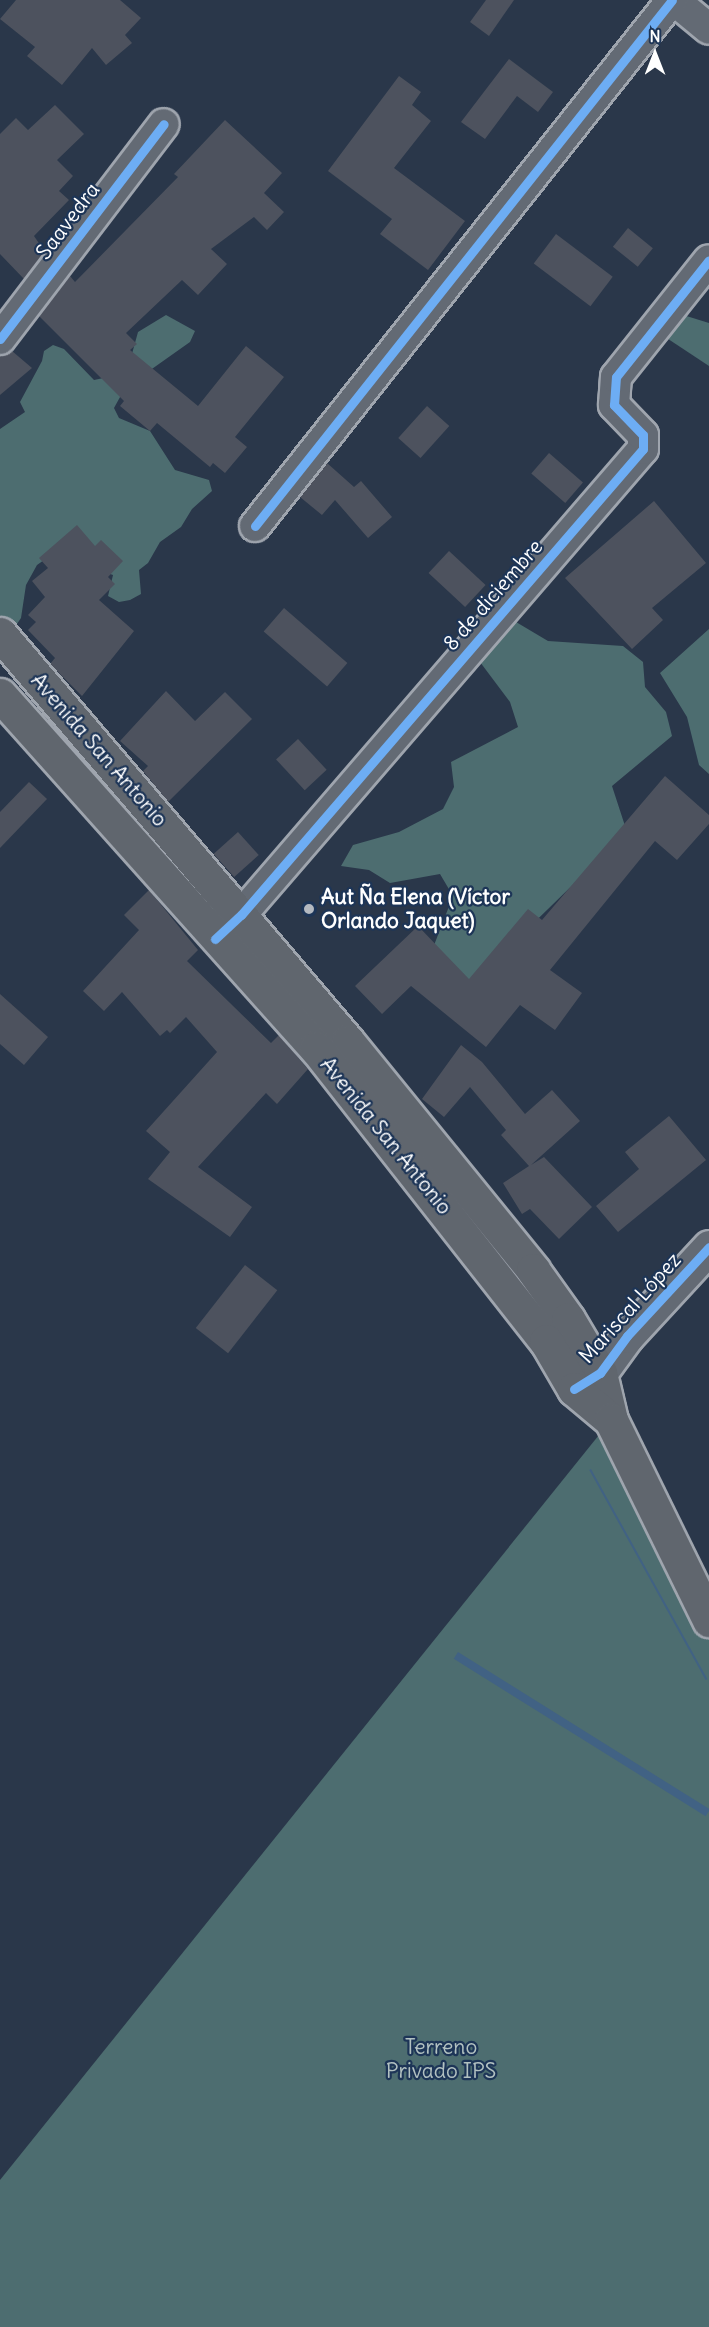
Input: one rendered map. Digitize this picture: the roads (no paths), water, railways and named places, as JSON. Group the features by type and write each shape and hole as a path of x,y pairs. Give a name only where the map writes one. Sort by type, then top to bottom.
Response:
{"main road":[{"name":"Avenida San Antonio","path":"0,634 241,915 533,1270 568,1319 587,1381"},
{"name":"Avenida San Antonio","path":"0,695 214,939 316,1048 546,1341 587,1381 611,1420 709,1620"}],"street":[{"path":"255,526 673,0 709,29"},
{"name":"Saavedra","path":"0,339 164,123"},
{"name":"8 de diciembre","path":"214,939 241,915 643,449 644,435 614,405 616,377 709,260"},
{"name":"Mariscal López","path":"587,1381 709,1247"}],"water":[{"path":"591,1469 707,1679 706,1680 589,1470"},
{"path":"458,1652 709,1809 706,1816 454,1659"}],"place":[{"name":"Aut Ña Elena (Víctor Orlando Jaquet)","path":"309,909"}],"park label":[{"name":"Terreno Privado IPS","path":"441,2059"}]}
